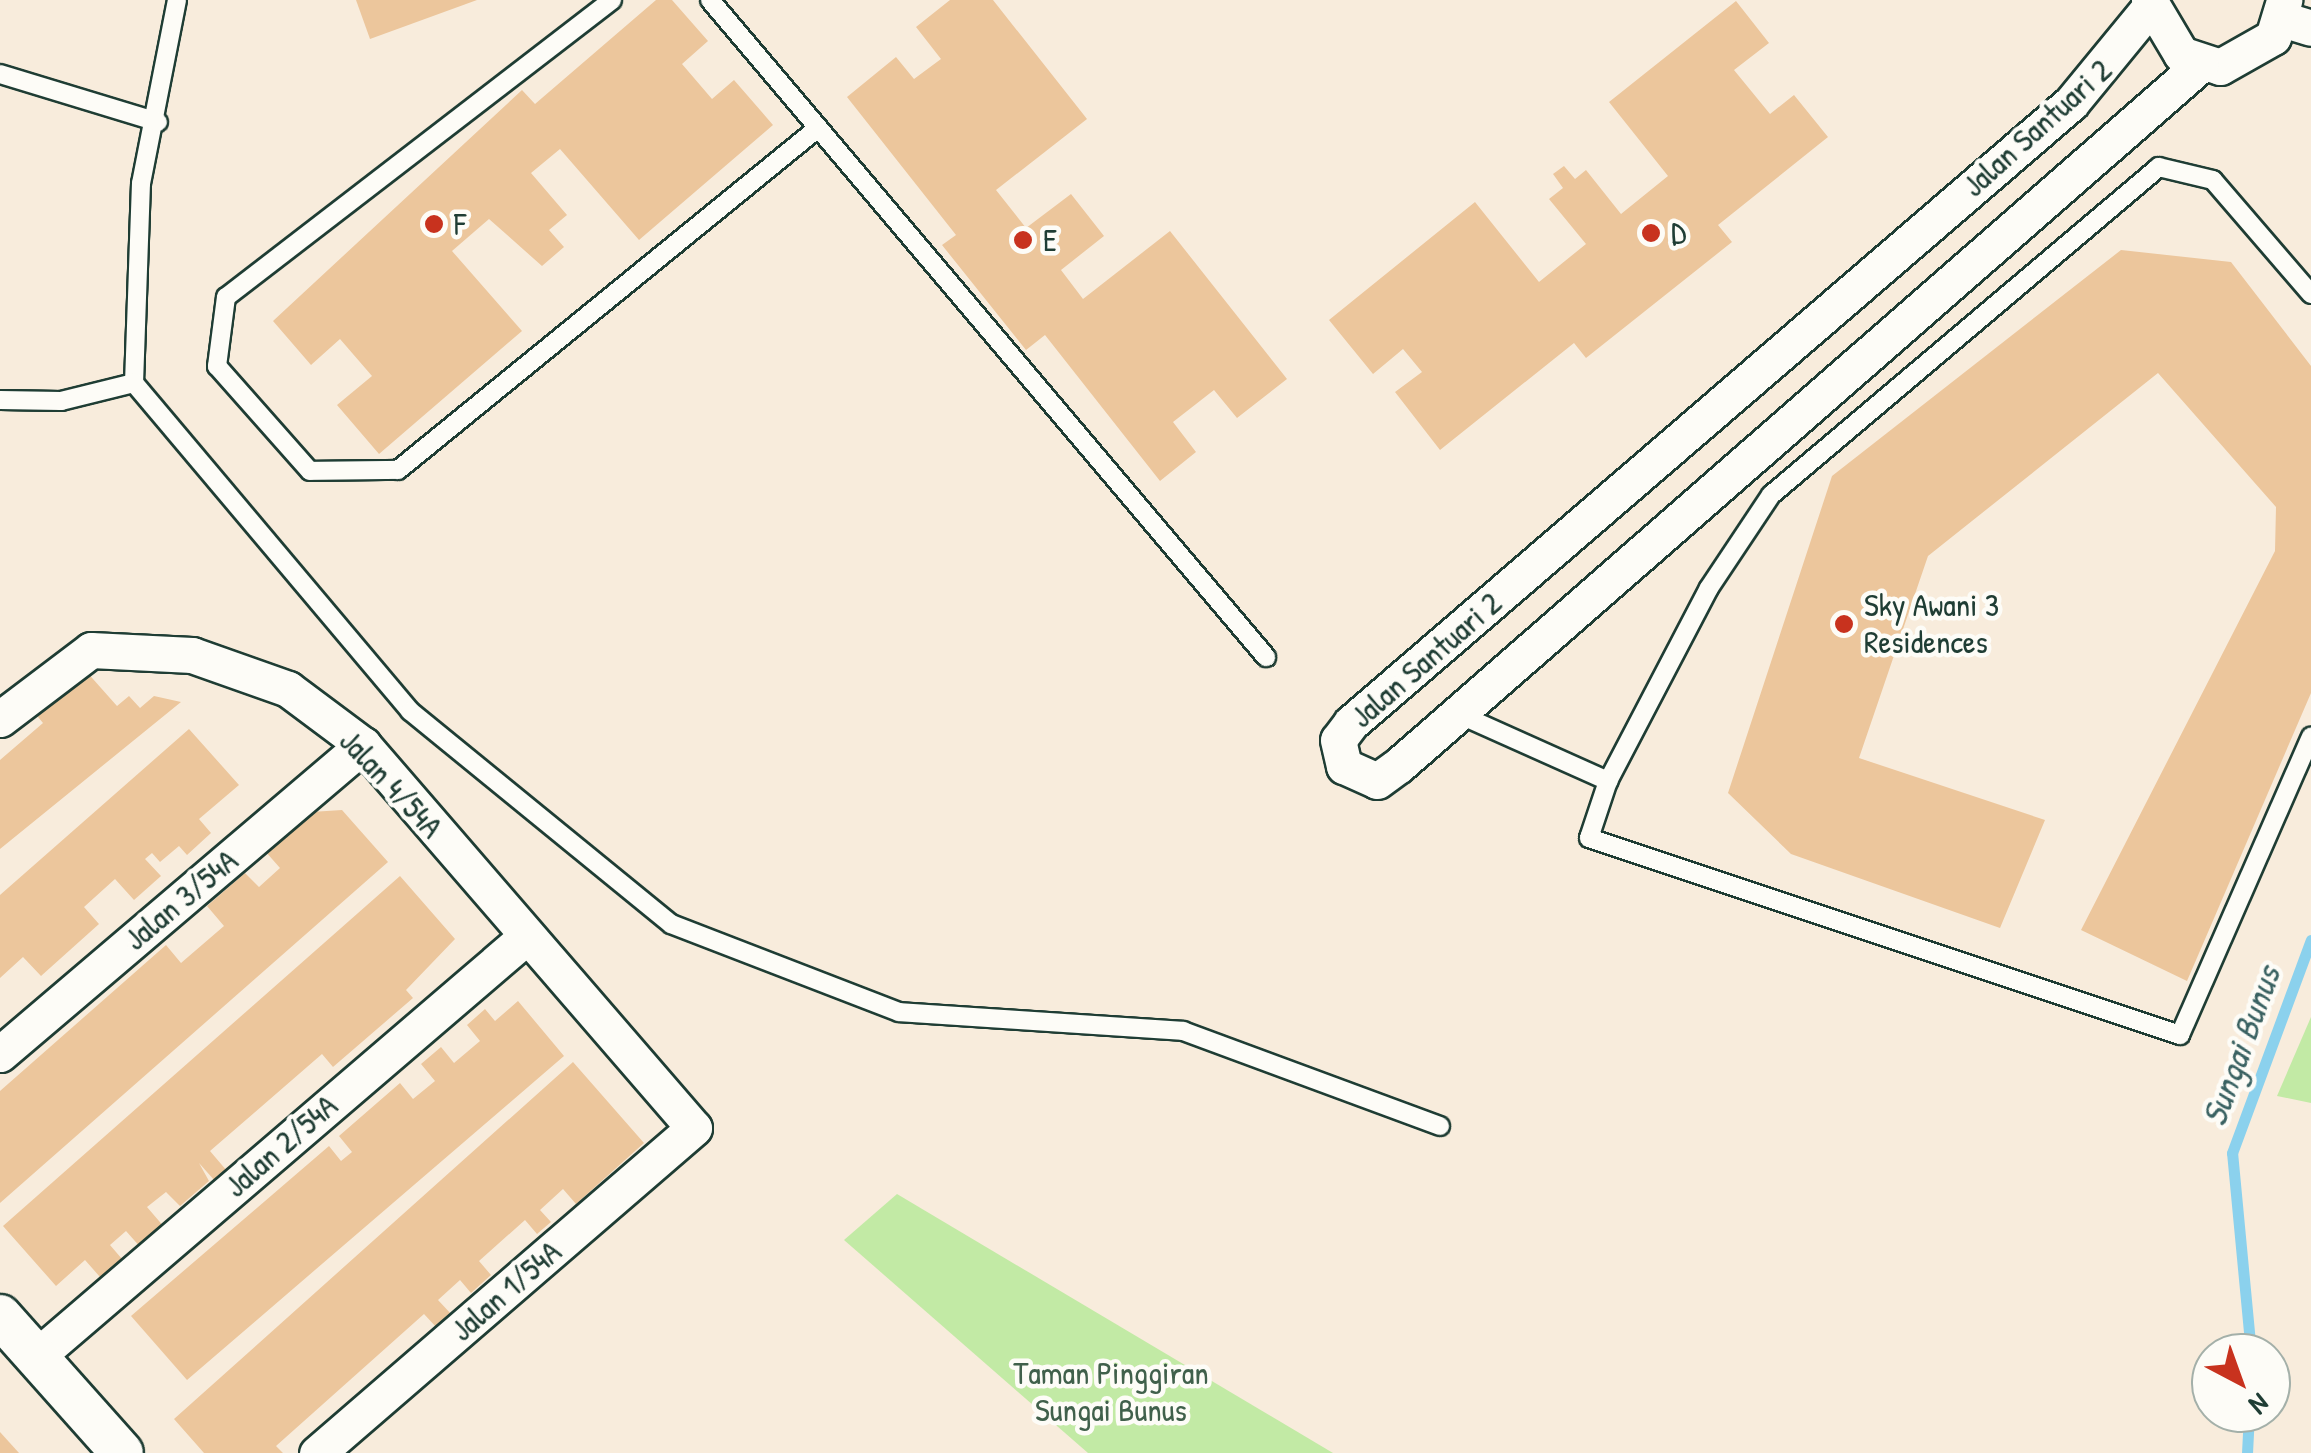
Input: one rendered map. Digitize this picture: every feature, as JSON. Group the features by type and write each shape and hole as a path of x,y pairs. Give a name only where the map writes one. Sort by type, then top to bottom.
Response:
{"street":[{"path":"2149,4 2167,40 2200,66 2240,63 2292,16"},
{"name":"Jalan Santuari 2","path":"2149,4 2071,103 1351,723 1338,740 1344,766 1377,782 2200,66"},
{"name":"Jalan 4/54A","path":"0,719 91,650 132,646 288,689 363,745 694,1128"},
{"name":"Jalan 3/54A","path":"0,1054 363,745"},
{"name":"Jalan 2/54A","path":"36,1356 527,936"},
{"name":"Jalan 1/54A","path":"317,1453 694,1128"},
{"path":"0,1316 122,1453"}],"lane":[{"path":"177,0 158,122 141,182 134,383 410,711 671,924 898,1012 1183,1031 1440,1126"},
{"path":"612,0 226,297 217,366 310,471 398,470 818,128"},
{"path":"710,0 1266,657"},
{"path":"0,74 158,122"},
{"path":"2311,294 2213,180 2159,167 1771,495 1709,588 1608,781 1588,838 2180,1035 2311,737"},
{"path":"0,400 61,401 134,383"},
{"path":"1456,713 1608,781"}],"green space":[{"path":"2311,1017 2311,1103 2277,1096"},
{"name":"Taman Pinggiran Sungai Bunus","path":"897,1194 1333,1453 1088,1453 844,1240"}],"building":[{"path":"356,0 477,0 370,39"},
{"name":"F","path":"656,0 672,0 708,41 682,64 712,99 734,80 773,125 639,240 560,149 531,173 567,215 549,230 564,247 542,266 489,219 452,251 522,331 379,454 337,405 372,376 340,339 311,365 273,321 522,90 535,104"},
{"name":"E","path":"950,0 993,0 1087,119 996,190 1026,228 1071,194 1104,236 1061,270 1083,299 1170,231 1287,379 1237,418 1214,390 1173,422 1196,452 1160,481 1045,335 1026,350 942,245 956,235 847,97 896,57 914,79 941,59 916,27"},
{"name":"D","path":"1736,1 1769,43 1734,70 1770,114 1794,95 1828,137 1718,225 1732,242 1586,358 1574,343 1440,450 1395,392 1422,372 1403,349 1373,374 1329,320 1475,202 1539,282 1586,244 1549,199 1563,188 1553,174 1564,166 1575,179 1586,170 1621,214 1668,176 1609,102"},
{"name":"Sky Awani 3 Residences","path":"2121,250 2231,262 2311,366 2311,693 2187,981 2081,930 2275,551 2276,507 2158,373 1928,556 1859,758 2045,820 2000,928 1791,854 1728,793 1832,476"},
{"path":"85,670 117,706 129,696 140,708 154,696 181,702 0,849 0,760 43,723 29,706"},
{"path":"189,729 239,785 199,819 211,833 187,855 179,846 160,862 152,853 145,859 161,876 134,900 115,879 84,907 99,924 41,976 23,957 0,978 0,895"},
{"path":"342,810 388,862 0,1203 0,1091 166,945 181,963 224,926 207,906 245,873 259,887 280,868 265,851 311,812"},
{"path":"400,876 455,939 406,990 413,998 333,1067 322,1054 210,1151 227,1171 215,1181 199,1163 209,1181 180,1206 166,1192 147,1207 165,1228 142,1249 126,1231 110,1245 122,1259 100,1277 85,1260 56,1286 3,1226"},
{"path":"518,1001 564,1056 187,1380 131,1316 329,1146 341,1161 352,1152 339,1136 400,1083 413,1099 435,1081 421,1064 441,1047 454,1063 480,1041 467,1025 485,1009 495,1021"},
{"path":"573,1062 644,1143 576,1204 563,1189 540,1210 551,1222 537,1234 525,1220 479,1261 491,1275 471,1293 460,1280 438,1300 452,1315 437,1328 424,1314 276,1446 283,1453 204,1453 174,1419"},
{"path":"0,1432 19,1453 0,1453"}],"waterway":[{"name":"Sungai Bunus","path":"2249,1333 2232,1153 2311,940"},
{"name":"Sungai Bunus","path":"2247,1453 2248,1433"}],"place":[{"name":"F","path":"434,224"},
{"name":"D","path":"1651,233"},
{"name":"E","path":"1023,240"},
{"name":"Sky Awani 3 Residences","path":"1844,624"}]}
